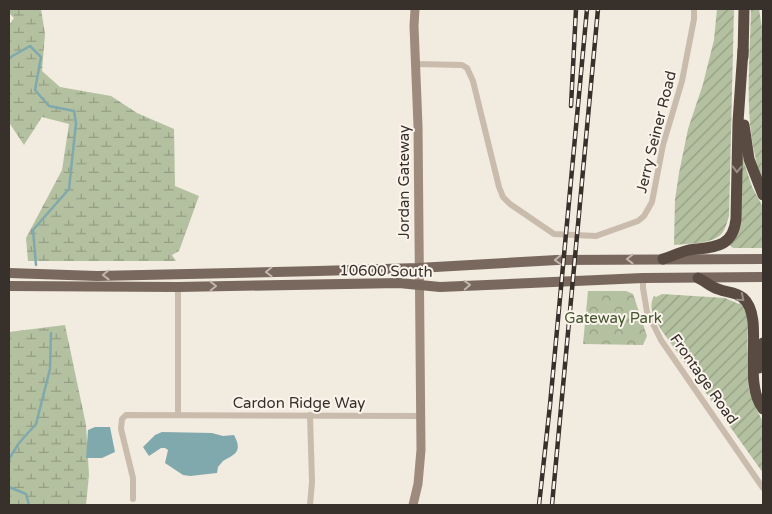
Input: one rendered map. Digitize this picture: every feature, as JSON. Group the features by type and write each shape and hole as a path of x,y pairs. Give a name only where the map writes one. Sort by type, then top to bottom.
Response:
{"highway":[{"path":"663,259 688,250 716,247 726,240 733,230 736,219 738,122 744,9"},
{"path":"743,50 745,139 752,170 763,195"},
{"path":"698,278 719,290 737,294 749,306 753,319 753,374 757,397 763,409"},
{"path":"763,343 759,367 763,395"}],"main road":[{"name":"Jordan Gateway","path":"413,505 418,484 421,450 415,9"},
{"name":"10600 South","path":"9,273 97,276 418,268 557,260 763,259"},
{"name":"10600 South","path":"9,286 178,287 396,283 440,287 643,278 763,277"}],"street":[{"name":"Jerry Seiner Road","path":"416,64 457,64 467,68 471,74 503,197 554,234 602,235 638,220 644,216 652,202 663,145 682,81 694,19 694,9"},
{"name":"Frontage Road","path":"643,278 643,293 647,312 661,340 763,488"},
{"path":"178,287 178,415"},
{"name":"Cardon Ridge Way","path":"133,499 133,478 121,429 122,419 126,415 421,416"},
{"path":"310,415 312,482 310,505"}],"green space":[{"path":"9,9 41,9 45,34 42,71 60,87 111,96 137,113 174,129 175,186 199,196 179,251 172,255 176,261 28,261 26,238 62,170 69,124 42,117 24,145 10,124 9,25 14,18 9,13"},
{"path":"717,9 734,9 729,216 723,232 714,239 701,243 674,245 675,200 679,173 688,129 703,84 714,40"},
{"path":"751,9 759,9 763,34 763,182 756,161 750,119"},
{"path":"742,156 752,187 763,207 763,248 733,248 728,244"},
{"name":"Gateway Park","path":"588,291 626,291 633,294 647,336 643,345 583,344"},
{"path":"662,294 725,298 740,303 747,314 749,390 763,422 763,473 657,323 651,305 654,296"},
{"path":"65,325 86,425 89,475 86,505 9,505 9,332"}],"water":[{"path":"95,427 110,427 115,452 102,458 86,458 88,430"},
{"path":"162,432 234,435 238,449 223,461 218,467 217,473 183,475 165,463 168,450 161,448 149,456 143,447 155,435"}],"waterway":[{"path":"9,58 30,46 41,57 35,90 49,106 74,111 76,123 69,189 33,230 36,265"},
{"path":"9,459 19,443 36,424 50,369 51,333"},
{"path":"9,487 26,494 29,505"}],"railway":[{"path":"571,106 576,9"},
{"path":"539,505 587,9"},
{"path":"552,505 598,9"}]}
